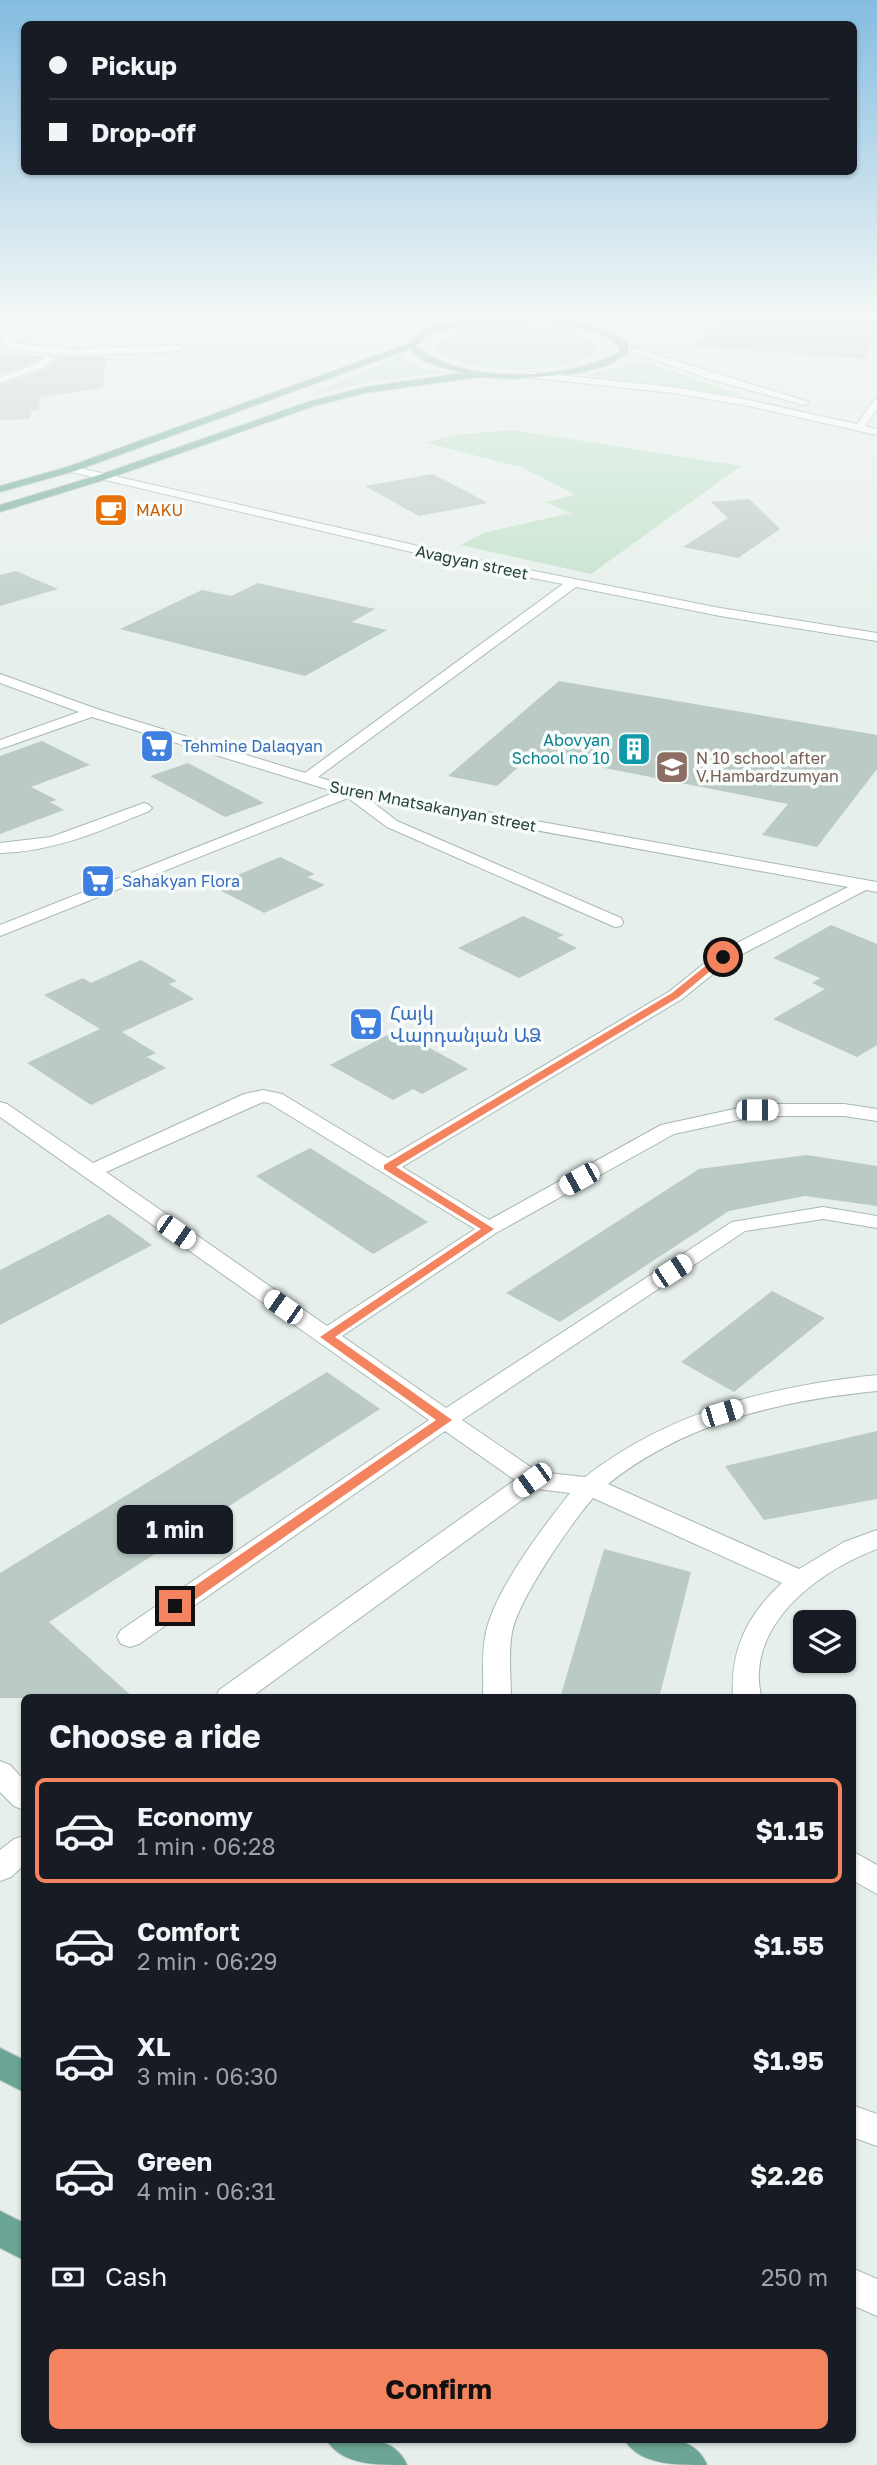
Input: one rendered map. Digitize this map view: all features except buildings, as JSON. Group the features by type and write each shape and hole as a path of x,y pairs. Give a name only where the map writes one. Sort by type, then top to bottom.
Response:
{"main road":[{"path":"0,489 71,469 176,431"},
{"path":"0,509 103,477 234,431"},
{"path":"0,2063 21,2075"},
{"path":"0,2228 21,2241"},
{"path":"351,2443 388,2465"},
{"path":"649,2443 688,2465"}],"street":[{"name":"Avagyan street","path":"71,469 479,564 720,612 877,637"},
{"path":"305,780 573,583"},
{"name":"Suren Mnatsakanyan street","path":"0,678 92,712 350,792 870,886"},
{"path":"0,745 92,712"},
{"path":"0,931 350,792 393,824 615,922"},
{"path":"0,848 18,849 41,845 144,808"},
{"path":"388,1167 676,995 723,957 870,886"},
{"path":"90,1172 251,1098 263,1096 275,1098 489,1229"},
{"path":"0,1108 532,1480 589,1486 800,1580"},
{"path":"326,1337 489,1229 668,1129 757,1110 844,1110 877,1115"},
{"path":"130,1637 445,1420 740,1226 823,1213 877,1222"},
{"path":"497,1694 500,1629 533,1563 589,1486 638,1450 700,1420 767,1400 839,1386 877,1383"},
{"path":"235,1694 532,1480"},
{"path":"746,1694 744,1684 752,1642 771,1610 800,1580 850,1547 877,1539"},
{"path":"0,1773 21,1795"},
{"path":"0,1868 21,1850"},
{"path":"856,1867 877,1881"},
{"path":"856,2122 877,2130"},
{"path":"856,2288 877,2298"}],"green space":[{"path":"520,431 741,466 591,574 461,545 483,533 571,513 545,502 576,495 521,467 427,443 452,435"}],"place":[{"name":"MAKU","path":"111,510"},
{"name":"Tehmine Dalaqyan","path":"157,746"},
{"name":"Abovyan School no 10","path":"634,749"},
{"name":"N 10 school after V.Hambardzumyan","path":"672,767"},
{"name":"Sahakyan Flora","path":"98,881"},
{"name":"Հայկ Վարդանյան ԱՁ","path":"366,1024"}],"route":[{"path":"175,1606 445,1420 326,1337 489,1229 388,1167 676,995 723,957"}]}
